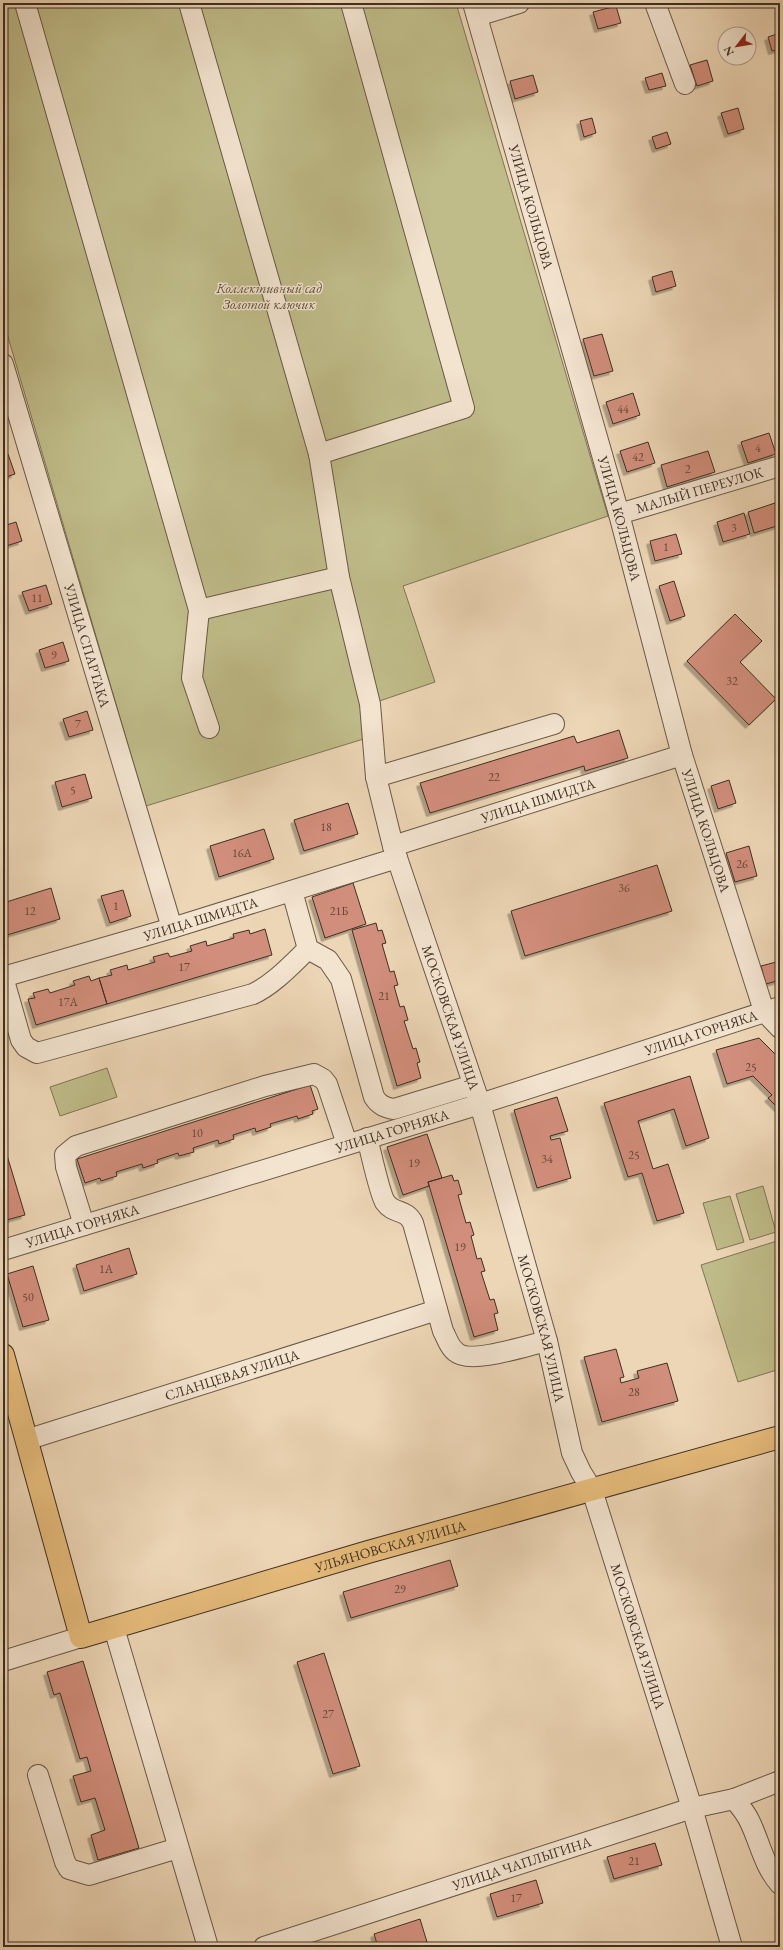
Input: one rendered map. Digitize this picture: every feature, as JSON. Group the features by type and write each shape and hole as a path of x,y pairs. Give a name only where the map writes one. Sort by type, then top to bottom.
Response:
{"main road":[{"path":"3,1355 81,1637"},
{"name":"УЛЬЯНОВСКАЯ УЛИЦА","path":"81,1637 368,1552 780,1436"}],"street":[{"path":"25,3 199,610 192,678 209,728"},
{"name":"МОСКОВСКАЯ УЛИЦА","path":"189,3 319,454 339,576 370,704 376,777 395,852 480,1104 547,1341 572,1453 592,1490 692,1808 732,1947"},
{"path":"319,454 464,408 351,3"},
{"path":"475,10 520,3"},
{"path":"655,3 685,84"},
{"name":"УЛИЦА КОЛЬЦОВА","path":"475,10 619,514 682,755 780,1028"},
{"name":"УЛИЦА СПАРТАКА","path":"3,364 172,928"},
{"name":"МАЛЫЙ ПЕРЕУЛОК","path":"619,514 780,466"},
{"path":"199,610 339,576"},
{"path":"376,777 554,724"},
{"name":"УЛИЦА ШМИДТА","path":"3,977 172,928 292,891 395,852 682,755"},
{"path":"292,891 308,948 328,960 341,980 374,1097 378,1103 388,1108 394,1108 473,1085"},
{"path":"3,977 21,1040 26,1047 37,1053 253,994 262,990 274,981 308,948"},
{"name":"УЛИЦА ГОРНЯКА","path":"3,1250 480,1104 772,1009"},
{"path":"84,1225 66,1167 65,1155 70,1150 76,1146 258,1089 309,1074 318,1075 327,1084 347,1144"},
{"path":"367,1138 384,1200 392,1210 405,1213 410,1216 443,1331 450,1346 456,1353 465,1357 480,1357 547,1341"},
{"name":"СЛАНЦЕВАЯ УЛИЦА","path":"26,1440 437,1310"},
{"path":"114,1628 208,1947"},
{"name":"УЛЬЯНОВСКАЯ УЛИЦА","path":"3,1661 81,1637"},
{"path":"38,1775 65,1862 69,1868 88,1875 178,1848"},
{"name":"УЛИЦА ЧАПЛЫГИНА","path":"264,1947 692,1808 734,1799 780,1781"},
{"path":"734,1799 744,1811 750,1822 768,1868 780,1884"}],"green space":[{"name":"Коллективный сад Золотой ключик","path":"3,3 456,3 608,516 403,586 435,682 362,707 370,737 146,806 3,320"},
{"path":"107,1068 117,1097 60,1116 50,1087"},
{"path":"763,1186 776,1232 750,1240 736,1194"},
{"path":"730,1196 744,1242 717,1250 703,1203"},
{"path":"780,1240 780,1369 738,1382 701,1265"}],"building":[{"path":"616,6 621,23 598,29 593,12"},
{"path":"780,33 780,49 772,51 768,37"},
{"path":"707,60 713,81 697,86 690,65"},
{"path":"662,73 666,86 649,90 645,78"},
{"path":"533,75 538,92 515,99 510,81"},
{"path":"738,108 744,129 728,134 721,113"},
{"path":"592,118 596,133 584,137 580,121"},
{"path":"667,132 671,144 656,149 652,137"},
{"path":"672,271 676,286 656,292 652,277"},
{"path":"602,334 613,371 594,376 583,339"},
{"path":"633,393 640,415 613,424 606,402"},
{"path":"769,433 776,454 748,463 741,442"},
{"path":"648,442 655,463 627,472 620,451"},
{"path":"708,451 715,472 667,487 661,465"},
{"path":"8,454 15,474 3,478 3,455"},
{"path":"775,503 780,517 780,525 754,533 748,512"},
{"path":"744,513 750,534 723,542 717,522"},
{"path":"16,522 22,541 3,547 3,526"},
{"path":"676,534 682,554 655,561 650,541"},
{"path":"674,581 685,616 670,621 659,586"},
{"path":"46,585 52,604 29,611 22,592"},
{"path":"735,614 762,641 740,662 776,699 749,725 687,661"},
{"path":"63,642 69,661 45,668 39,650"},
{"path":"87,711 93,730 69,737 63,719"},
{"path":"619,730 628,758 585,771 584,766 430,813 420,783 574,736 577,743"},
{"path":"85,774 92,798 62,807 55,782"},
{"path":"729,780 736,803 718,809 711,786"},
{"path":"348,803 358,834 304,851 294,820"},
{"path":"264,829 274,859 219,877 210,846"},
{"path":"749,846 757,876 735,882 726,853"},
{"path":"657,865 672,911 525,956 511,911"},
{"path":"353,883 366,924 325,938 312,897"},
{"path":"51,888 60,919 7,935 3,921 3,903"},
{"path":"123,890 131,916 110,923 101,896"},
{"path":"376,923 378,931 382,930 386,943 382,944 390,972 394,971 398,985 394,986 400,1007 404,1006 408,1020 404,1021 413,1049 416,1048 420,1062 417,1063 421,1078 397,1086 352,930"},
{"path":"265,929 272,955 107,1004 99,978 112,975 110,970 127,965 128,970 155,962 153,957 168,953 170,957 192,951 190,946 206,941 207,946 234,938 233,934 249,930 250,934"},
{"path":"780,961 780,980 766,984 761,966"},
{"path":"89,976 91,981 99,978 107,1004 36,1025 28,999 35,998 33,993 48,989 50,993 75,985 73,981"},
{"path":"759,1038 780,1059 780,1110 768,1098 772,1095 753,1076 727,1084 716,1050"},
{"path":"690,1076 709,1138 686,1146 674,1109 638,1121 653,1169 668,1164 684,1213 657,1221 642,1173 628,1177 604,1103"},
{"path":"310,1085 318,1109 312,1111 313,1114 298,1119 297,1116 270,1124 271,1127 256,1132 255,1128 233,1135 234,1139 219,1144 218,1140 193,1148 194,1152 179,1156 178,1153 157,1160 158,1163 143,1168 142,1164 116,1172 117,1176 101,1181 100,1178 85,1183 77,1159"},
{"path":"557,1097 568,1131 550,1136 551,1140 560,1138 571,1178 537,1188 514,1110"},
{"path":"427,1134 442,1178 428,1182 429,1186 403,1195 387,1147"},
{"path":"3,1142 25,1215 3,1221"},
{"path":"452,1175 454,1181 458,1180 462,1194 458,1195 466,1223 470,1222 474,1235 471,1236 477,1259 481,1258 485,1271 481,1272 490,1300 494,1299 498,1313 494,1314 498,1330 474,1337 428,1182"},
{"path":"129,1248 137,1274 84,1291 76,1265"},
{"path":"33,1266 49,1320 23,1327 7,1274"},
{"path":"616,1349 624,1377 620,1378 621,1383 639,1378 637,1371 667,1363 678,1401 602,1422 584,1357"},
{"path":"450,1560 458,1586 351,1618 343,1592"},
{"path":"324,1653 360,1766 333,1774 297,1662"},
{"path":"83,1661 139,1848 98,1860 91,1835 105,1830 95,1798 81,1802 73,1776 91,1771 87,1757 80,1759 60,1693 54,1695 47,1672"},
{"path":"655,1843 662,1865 614,1879 607,1857"},
{"path":"536,1880 543,1903 497,1917 490,1894"},
{"path":"420,1919 427,1942 413,1947 378,1947 374,1934"}]}
